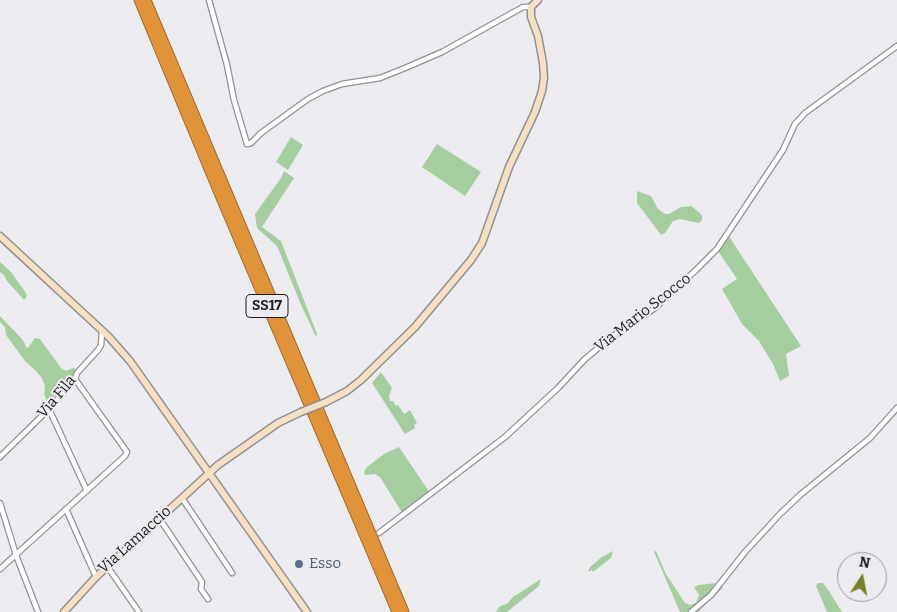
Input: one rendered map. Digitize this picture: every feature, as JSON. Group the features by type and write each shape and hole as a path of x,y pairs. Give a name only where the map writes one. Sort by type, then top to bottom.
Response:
{"highway":[{"name":"SS17","path":"139,0 218,193 397,612"},
{"name":"SS17","path":"146,0 404,612"}],"street":[{"path":"209,0 247,144 251,143 261,133 308,99 322,91 342,84 380,78 405,68 442,52 523,7 531,7 538,0"},
{"name":"Via Lamaccio","path":"64,612 107,566 218,465 278,423 326,402 347,391 362,380 415,327 471,260 482,243 509,167 542,91 544,78 543,63 538,36 531,17 531,7"},
{"name":"Via Mario Scocco","path":"379,533 505,437 558,388 584,360 610,338 655,308 696,270 722,242 780,154 800,118 824,98 897,46"},
{"path":"0,236 102,330 130,361 210,472 304,611"},
{"name":"Via Fila","path":"0,457 49,409 75,379 77,373 101,345 102,330"},
{"path":"0,569 87,491 127,452 75,379"},
{"path":"691,612 711,594 745,552 780,514 800,495 870,438 897,408"},
{"path":"49,409 87,491"},
{"path":"201,460 218,465 216,475 218,484"},
{"path":"182,498 232,574"},
{"path":"0,504 16,555 38,612"},
{"path":"66,509 96,577"},
{"path":"160,518 202,582 201,589 208,599"},
{"path":"107,566 139,612"}],"green space":[{"path":"291,137 303,145 288,170 276,162"},
{"path":"437,144 481,172 465,196 422,167"},
{"path":"284,171 294,178 262,227 281,241 317,334 316,337 277,246 257,228 255,214"},
{"path":"637,191 651,196 658,209 665,214 669,214 681,207 691,206 700,213 702,220 699,223 680,219 673,221 665,233 661,235 637,203"},
{"path":"728,235 801,346 786,354 789,376 780,381 773,364 759,341 742,324 722,289 737,279 718,251"},
{"path":"0,262 11,272 26,293 27,296 24,300 0,272"},
{"path":"0,316 23,340 26,347 28,348 35,338 40,339 61,368 66,371 75,369 75,372 48,403 44,394 45,386 42,378 25,361 6,335 5,327 0,322"},
{"path":"381,372 392,388 389,396 390,401 393,401 396,406 398,405 404,414 410,410 417,423 414,425 415,428 405,434 372,383"},
{"path":"399,447 430,493 403,514 380,477 375,474 365,475 364,472 367,467 384,454"},
{"path":"613,551 611,558 593,572 592,570 588,572 590,567"},
{"path":"656,551 666,574 685,603 690,605 696,603 699,595 694,587 699,585 720,581 724,582 722,589 698,612 680,612 654,552"},
{"path":"541,579 539,586 507,612 496,612 500,606 507,604 513,597"},
{"path":"818,583 823,583 842,612 827,612 816,586"}],"place":[{"name":"Esso","path":"299,564"}]}
